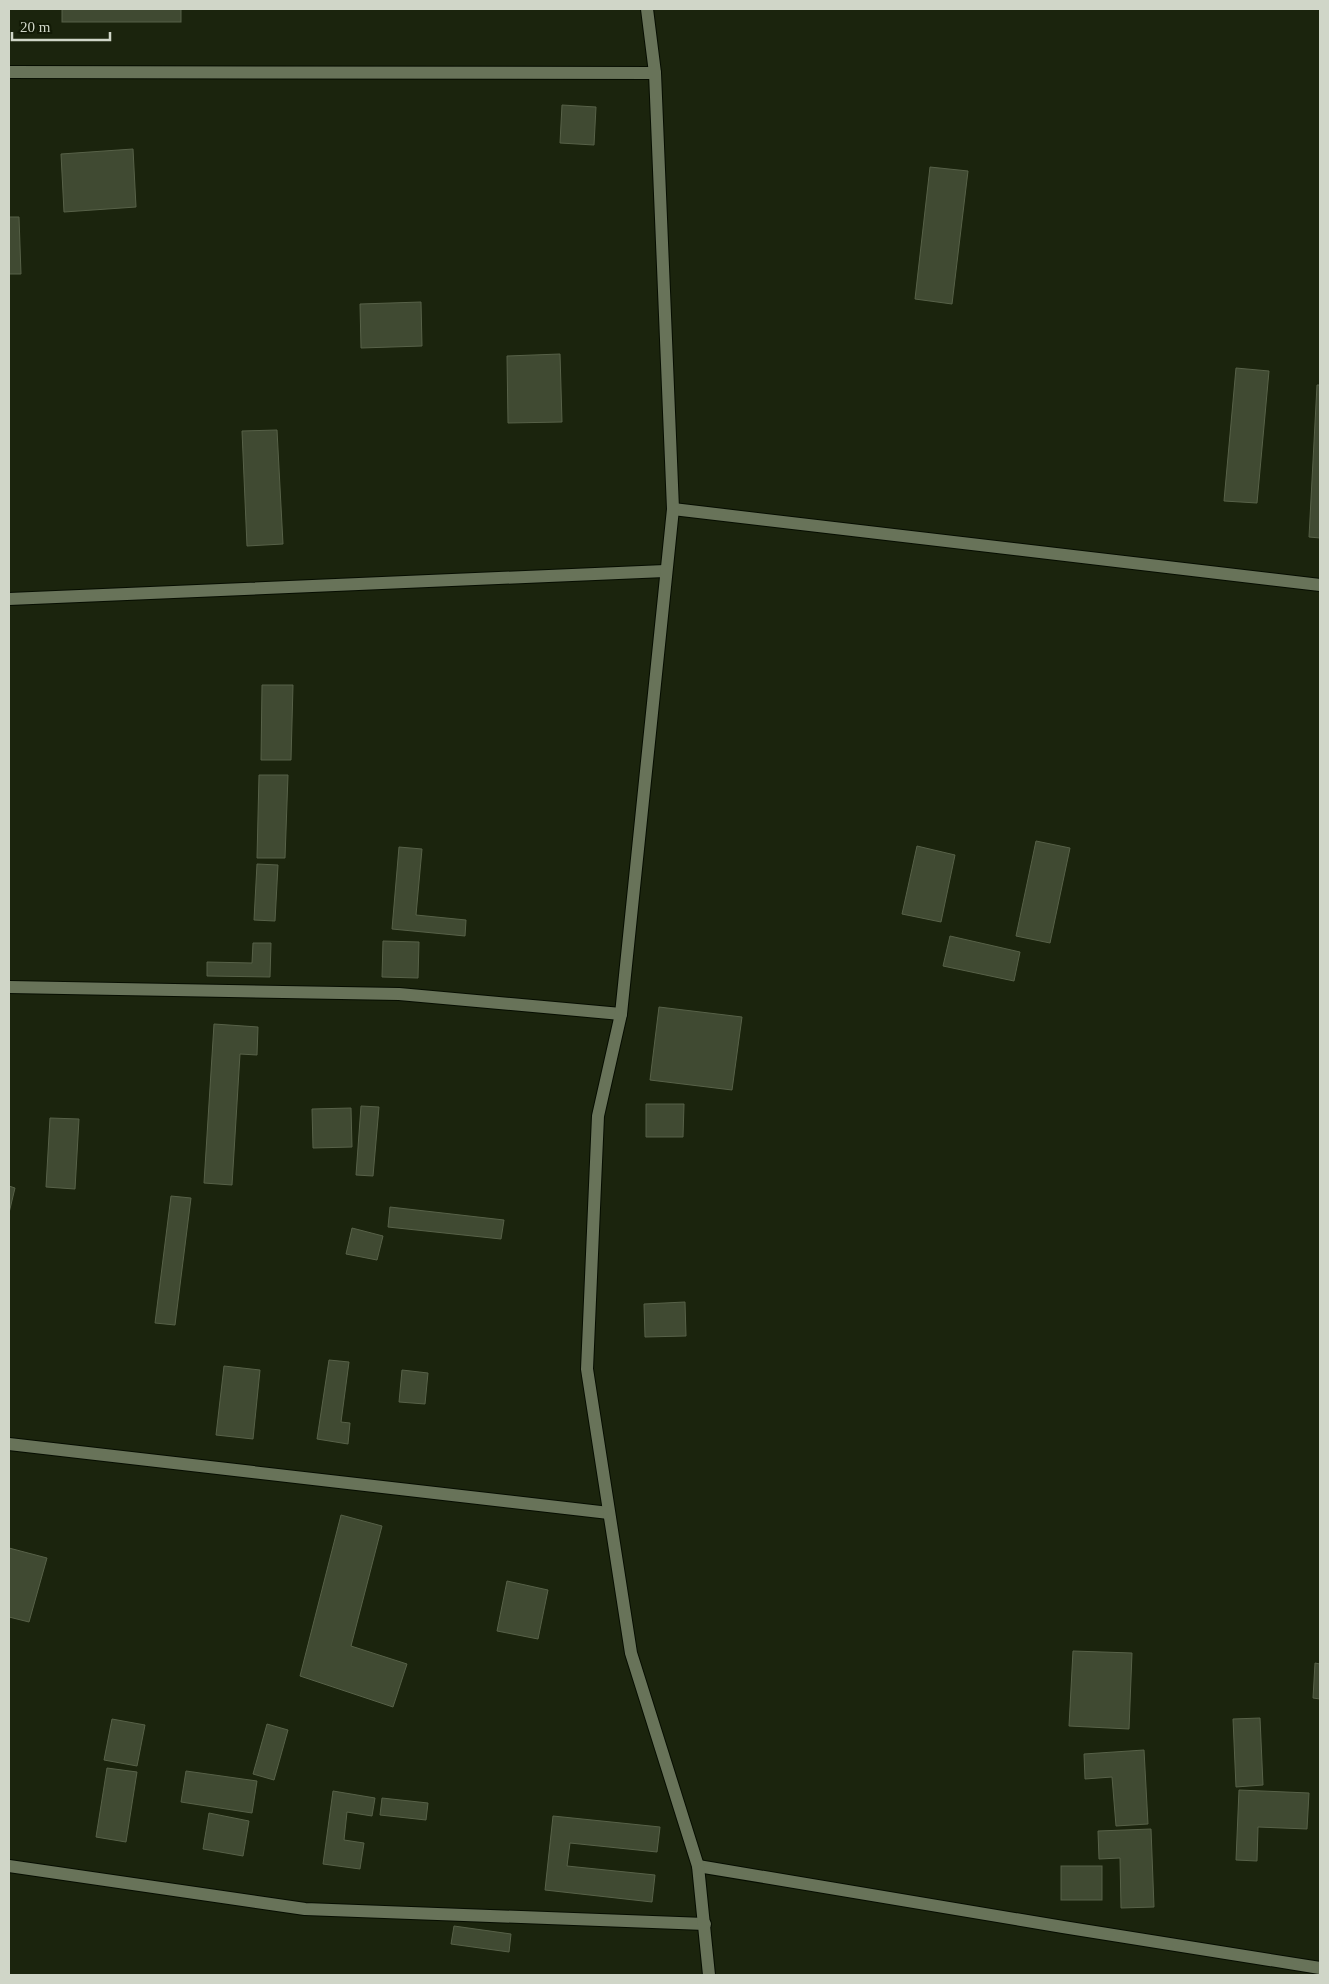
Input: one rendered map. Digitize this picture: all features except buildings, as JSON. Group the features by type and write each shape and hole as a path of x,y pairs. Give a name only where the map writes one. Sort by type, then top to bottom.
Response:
{"street":[{"path":"647,9 656,73 673,509 665,571 621,1014 598,1116 587,1369 631,1653 698,1866 709,1975"},
{"path":"9,72 656,73"},
{"path":"673,509 1320,585"},
{"path":"9,599 665,571"},
{"path":"9,987 399,994 621,1014"},
{"path":"9,1444 610,1513"},
{"path":"9,1866 305,1909 705,1924"},
{"path":"698,1866 1320,1968"}]}
